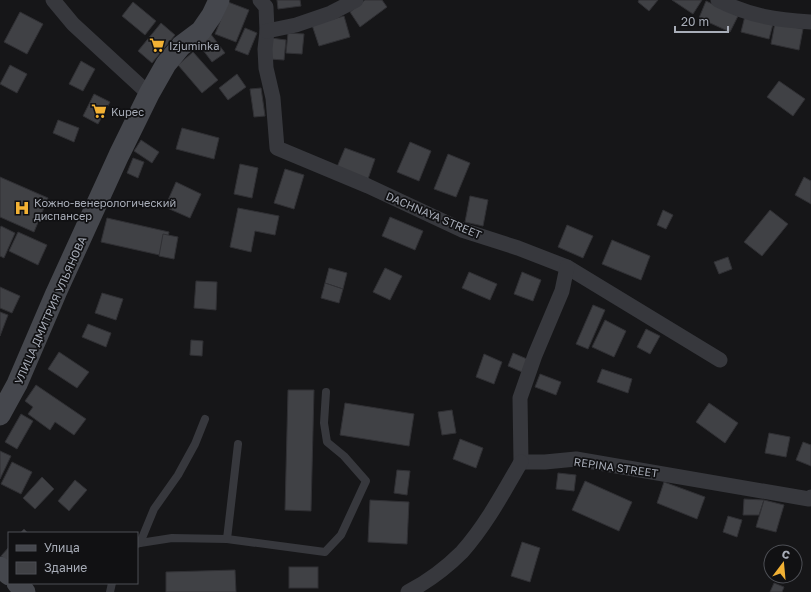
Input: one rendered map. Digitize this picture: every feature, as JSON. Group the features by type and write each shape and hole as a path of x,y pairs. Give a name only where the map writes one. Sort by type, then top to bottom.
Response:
{"street":[{"path":"53,0 73,24 149,94"},
{"name":"УЛИЦА ДМИТРИЯ УЛЬЯНОВА","path":"0,415 17,384 56,293 149,94 166,64 181,46 200,31 212,15 219,0"},
{"name":"DACHNAYA STREET","path":"260,0 266,7 266,68 272,98 277,148 368,186 462,230 518,248 567,267 720,360"},
{"path":"267,30 296,26 331,13 356,0"},
{"path":"718,0 736,9 772,19 811,22"},
{"path":"408,592 426,582 462,552 493,511 521,462 520,398 535,355 562,291 567,267"},
{"name":"REPINA STREET","path":"521,462 545,462 576,459 810,501"},
{"path":"0,567 8,574"},
{"path":"18,584 25,592"}],"lane":[{"path":"138,544 172,538 227,539 325,552 341,535 366,481 344,456 327,442 324,423 326,392"},
{"path":"138,544 154,509 178,475 195,444 205,419"},
{"path":"227,539 238,444"}],"building":[{"path":"277,0 300,0 301,6 278,9"},
{"path":"365,0 382,0 387,7 360,27 350,12"},
{"path":"639,0 658,0 649,11 638,2"},
{"path":"672,0 702,0 693,14"},
{"path":"706,1 738,16 730,32 699,18"},
{"path":"133,2 156,21 145,35 122,16"},
{"path":"228,2 249,10 236,42 215,34"},
{"path":"20,12 43,24 27,54 4,42"},
{"path":"344,16 350,37 319,46 312,25"},
{"path":"745,16 773,24 769,39 741,32"},
{"path":"161,23 175,35 152,63 138,51"},
{"path":"775,23 803,29 799,50 771,44"},
{"path":"245,28 257,33 248,55 235,50"},
{"path":"210,33 225,53 212,62 197,42"},
{"path":"288,33 304,34 302,54 286,53"},
{"path":"271,38 286,40 284,60 269,59"},
{"path":"193,52 218,80 202,93 178,65"},
{"path":"81,61 95,69 83,91 69,84"},
{"path":"10,65 27,74 17,93 0,84"},
{"path":"237,74 246,87 228,100 219,88"},
{"path":"779,81 805,99 793,116 767,97"},
{"path":"261,88 265,116 254,117 250,89"},
{"path":"94,94 110,102 98,124 83,116"},
{"path":"58,120 79,128 74,142 53,133"},
{"path":"182,128 219,138 214,159 176,149"},
{"path":"141,140 159,152 152,163 134,151"},
{"path":"410,142 431,151 419,181 397,172"},
{"path":"345,148 375,159 368,179 337,167"},
{"path":"448,154 470,163 456,197 434,189"},
{"path":"133,158 144,162 138,178 127,173"},
{"path":"240,164 258,168 252,198 234,194"},
{"path":"285,169 304,175 294,209 274,203"},
{"name":"Кожно-венерологический диспансер","path":"0,177 48,198 34,232 0,217"},
{"path":"804,177 811,181 811,204 795,195"},
{"path":"176,182 201,194 190,218 165,207"},
{"path":"470,196 488,200 483,226 465,222"},
{"path":"238,208 279,216 275,235 255,231 251,252 230,247"},
{"path":"663,210 673,215 666,229 657,225"},
{"path":"770,210 788,224 762,256 744,242"},
{"path":"390,217 423,231 415,250 382,236"},
{"path":"107,218 169,232 164,256 101,242"},
{"path":"567,225 593,236 583,258 558,247"},
{"path":"1,226 15,233 4,258 0,256"},
{"path":"18,232 47,245 38,265 9,251"},
{"path":"163,234 178,237 174,259 159,256"},
{"path":"612,240 650,256 641,280 602,264"},
{"path":"728,257 732,269 719,274 714,262"},
{"path":"329,268 347,273 343,289 325,283"},
{"path":"385,268 402,276 390,300 373,292"},
{"path":"469,272 497,284 490,300 462,288"},
{"path":"522,272 541,280 533,301 514,294"},
{"path":"196,281 217,282 216,310 194,308"},
{"path":"325,283 343,289 339,303 321,298"},
{"path":"0,287 20,296 12,313 0,308"},
{"path":"102,293 123,299 116,320 95,313"},
{"path":"593,305 605,310 588,349 576,344"},
{"path":"0,312 8,315 0,336"},
{"path":"605,320 626,331 614,357 592,347"},
{"path":"88,324 111,333 106,347 82,337"},
{"path":"646,329 660,336 650,354 637,347"},
{"path":"191,340 203,341 202,356 190,355"},
{"path":"59,352 89,372 77,388 48,369"},
{"path":"513,353 527,359 522,372 508,366"},
{"path":"484,354 502,362 494,384 476,377"},
{"path":"602,369 632,379 628,393 597,382"},
{"path":"540,374 561,382 556,395 535,387"},
{"path":"36,385 86,419 74,435 55,422 50,430 28,414 33,407 25,401"},
{"path":"288,390 314,390 311,511 285,510"},
{"path":"345,403 414,414 409,446 340,435"},
{"path":"709,403 738,423 725,443 696,422"},
{"path":"452,410 456,433 442,435 438,412"},
{"path":"21,414 33,421 17,449 5,442"},
{"path":"769,433 790,437 786,457 765,453"},
{"path":"460,439 483,448 476,468 453,459"},
{"path":"803,442 811,445 811,466 796,460"},
{"path":"0,451 11,456 0,479"},
{"path":"12,462 32,472 21,494 1,484"},
{"path":"397,470 410,471 407,495 394,493"},
{"path":"558,473 576,475 574,491 556,489"},
{"path":"42,477 54,489 35,509 23,498"},
{"path":"75,480 87,490 69,511 58,501"},
{"path":"585,481 632,502 619,531 572,510"},
{"path":"664,482 705,497 697,519 657,503"},
{"path":"744,499 764,500 759,515 743,515"},
{"path":"370,500 409,502 407,544 368,542"},
{"path":"764,500 784,505 776,532 756,527"},
{"path":"728,516 742,520 737,537 723,532"},
{"path":"522,542 540,548 530,582 511,576"},
{"path":"8,548 8,561 1,556"},
{"path":"289,567 318,567 318,588 289,588"},
{"path":"235,570 236,592 166,592 166,572"},
{"path":"774,584 784,587 782,592 770,592"}],"place":[{"name":"Izjuminka","path":"157,45"},
{"name":"Kupec","path":"99,111"},
{"name":"Кожно-венерологический диспансер","path":"22,208"}]}
